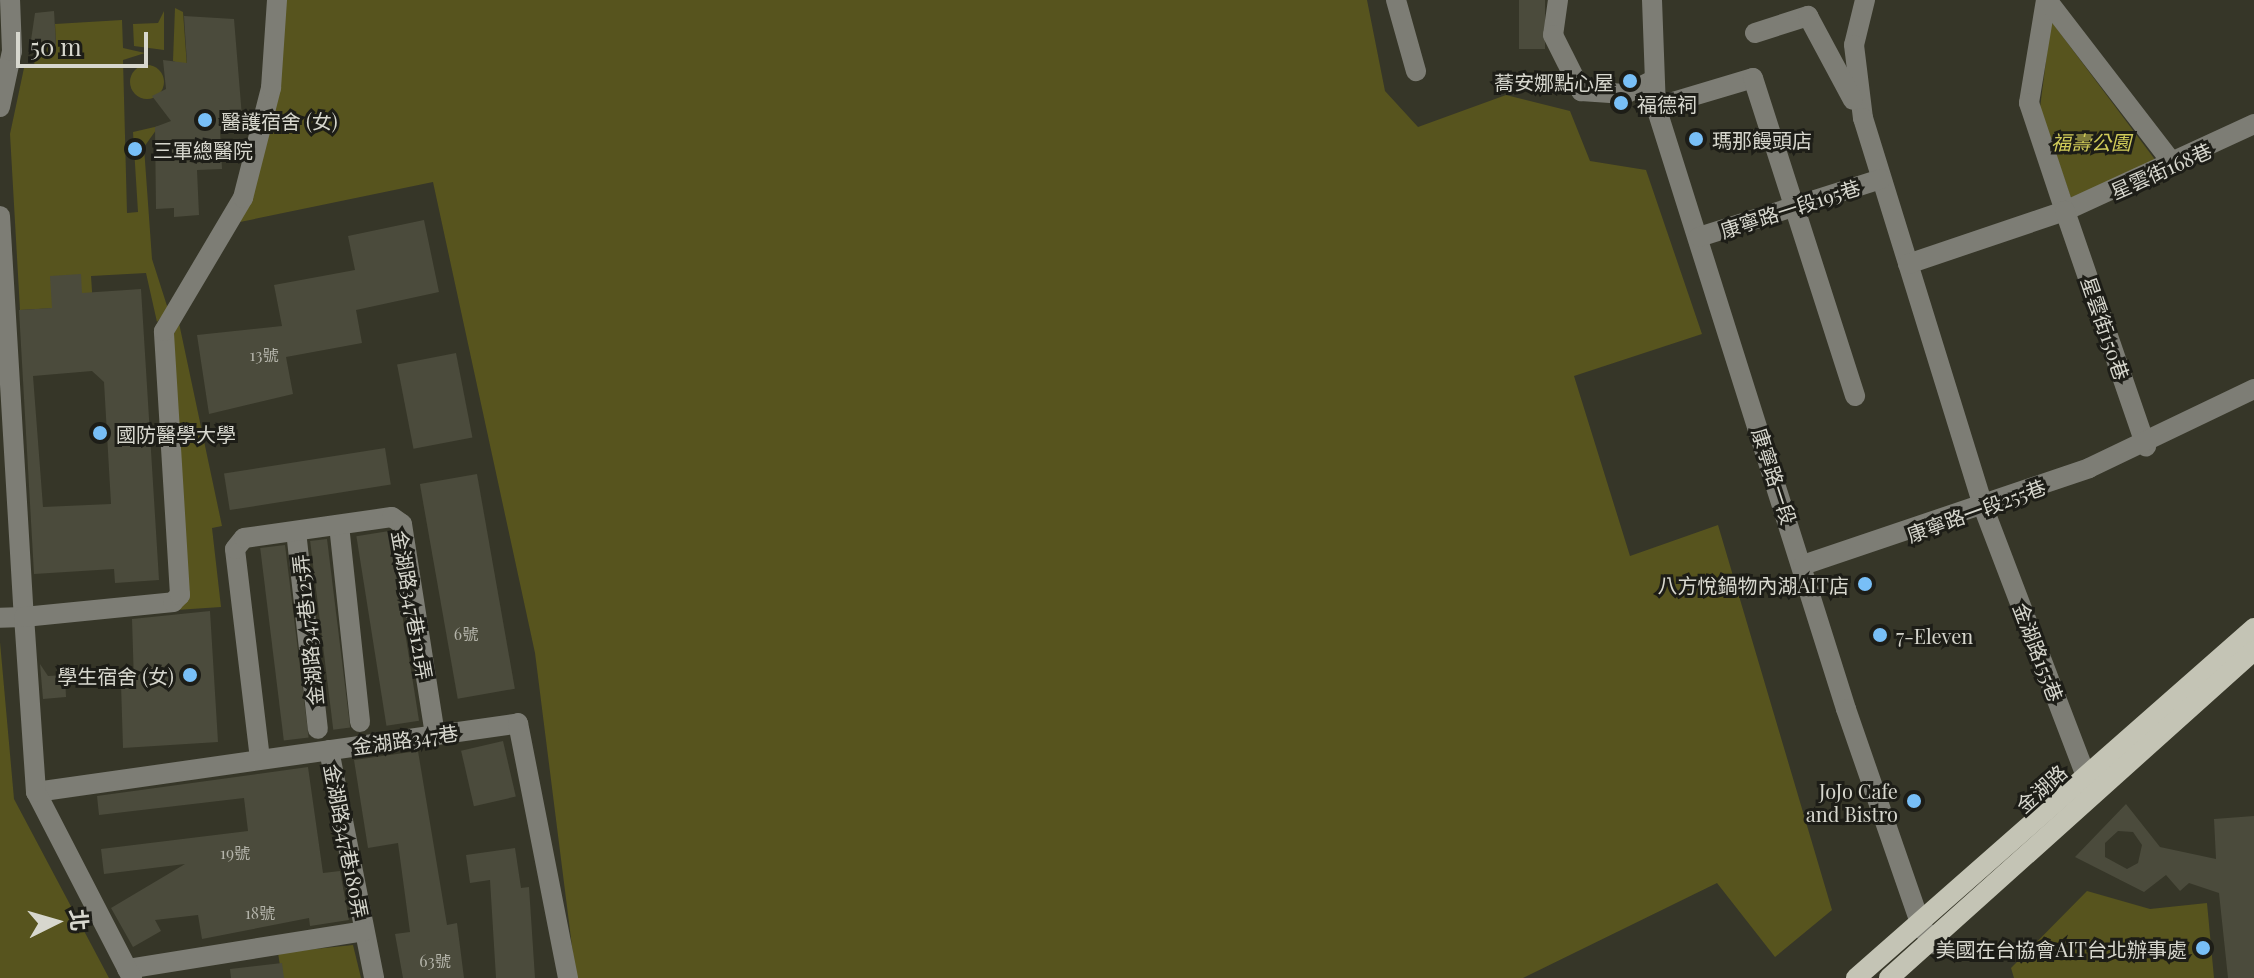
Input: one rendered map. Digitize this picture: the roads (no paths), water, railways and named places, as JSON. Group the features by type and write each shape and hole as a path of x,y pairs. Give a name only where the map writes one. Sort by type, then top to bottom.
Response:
{"main road":[{"name":"金湖路","path":"1889,978 1934,944 2254,628"},
{"name":"金湖路","path":"1856,978 2254,651"}],"street":[{"path":"0,107 12,51 10,0"},
{"path":"0,618 173,602 180,595 164,331 243,198 271,88 277,0"},
{"path":"1396,0 1416,71"},
{"path":"1558,0 1553,35 1581,91 1604,94 1650,82"},
{"name":"康寧路一段","path":"1652,0 1650,82 1656,107 1921,926 1934,944"},
{"path":"1863,118 1854,45 1865,0"},
{"path":"2047,0 2174,165"},
{"name":"星雲街150巷","path":"2047,0 2029,103 2146,446"},
{"path":"1755,33 1808,16 1863,118"},
{"path":"1656,107 1753,78 1855,396"},
{"name":"金湖路155巷","path":"1863,118 1984,509 2090,788"},
{"name":"星雲街168巷","path":"2065,211 2174,165 2254,124"},
{"name":"康寧路一段195巷","path":"1699,237 1881,179"},
{"path":"1908,264 2065,211"},
{"path":"0,216 36,792 130,974 364,931"},
{"name":"康寧路一段255巷","path":"1803,565 1984,509 2146,446 2254,389"},
{"name":"金湖路347巷121弄","path":"260,759 235,549 244,538 392,517 402,524 435,734"},
{"path":"339,525 360,722"},
{"name":"金湖路347巷125弄","path":"296,531 318,729"},
{"name":"金湖路347巷","path":"36,792 518,723 568,978"},
{"name":"金湖路347巷180弄","path":"329,750 374,978"}],"place":[{"name":"蕎安娜點心屋","path":"1630,81"},
{"name":"福德祠","path":"1621,103"},
{"name":"醫護宿舍 (女)","path":"205,120"},
{"name":"瑪那饅頭店","path":"1696,139"},
{"name":"三軍總醫院","path":"135,149"},
{"name":"國防醫學大學","path":"100,433"},
{"name":"八方悅鍋物內湖AIT店","path":"1865,584"},
{"name":"7-Eleven","path":"1880,635"},
{"name":"學生宿舍 (女)","path":"190,675"},
{"name":"JoJo Cafe and Bistro","path":"1914,801"},
{"name":"美國在台協會AIT台北辦事處","path":"2203,948"}],"park label":[{"name":"福壽公園","path":"2091,141"}]}
